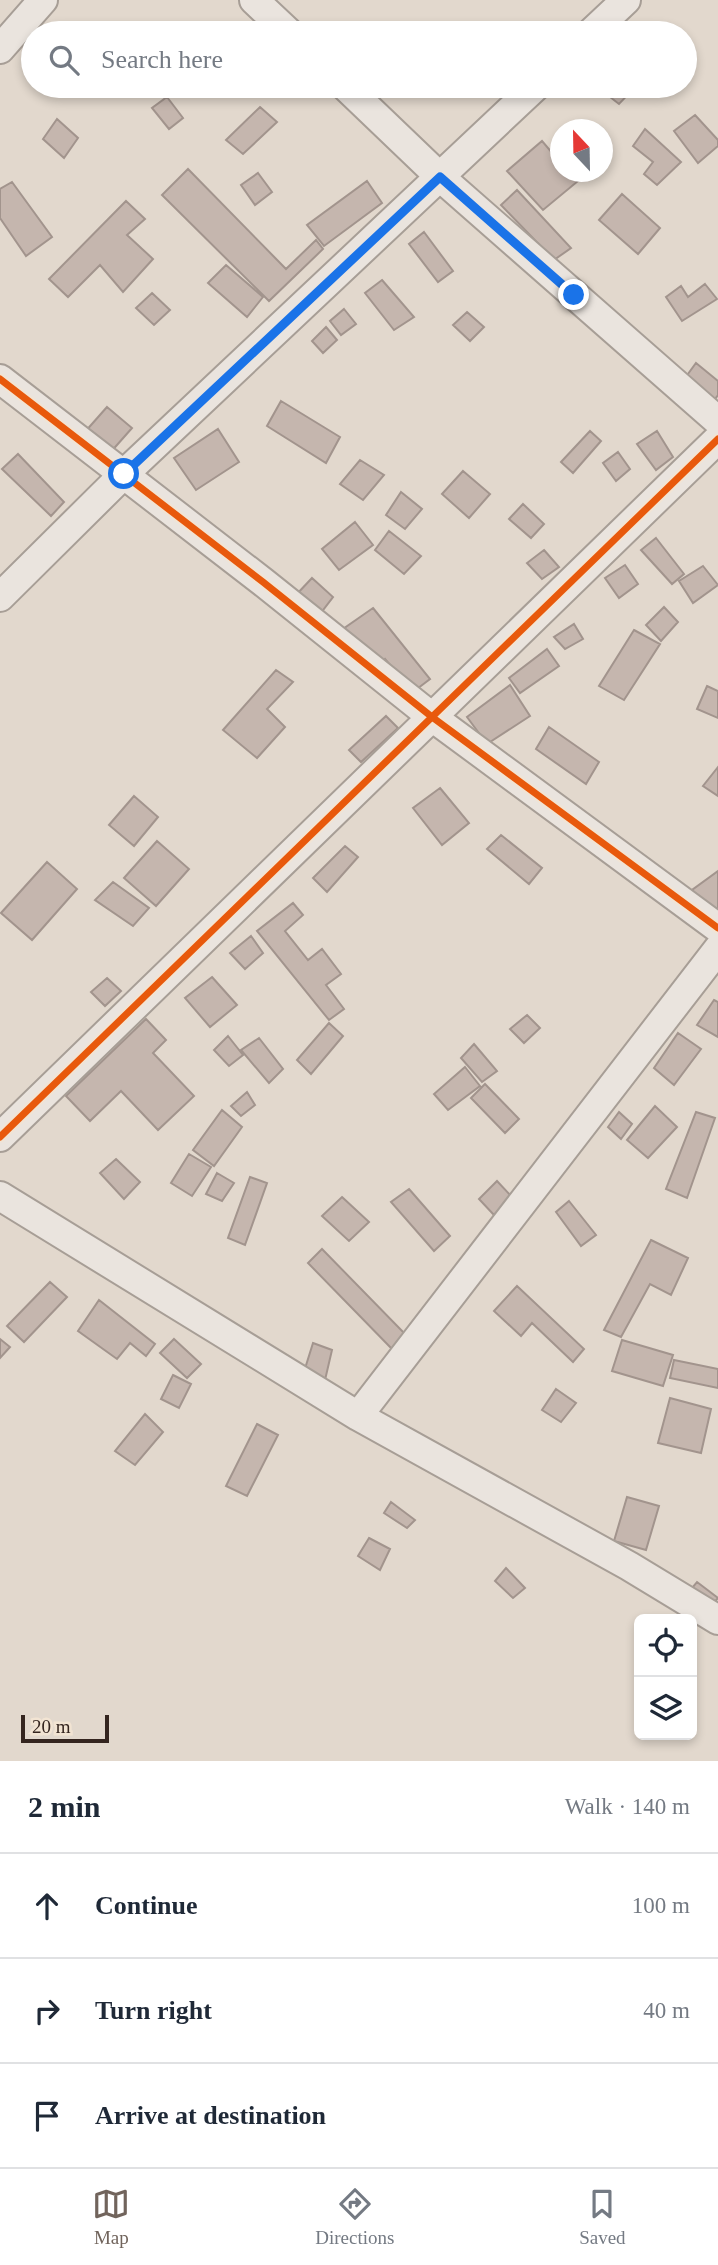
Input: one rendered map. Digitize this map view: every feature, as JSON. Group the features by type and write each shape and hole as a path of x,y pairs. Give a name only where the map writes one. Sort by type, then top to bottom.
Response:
{"street":[{"path":"25,21 43,0"},
{"path":"254,0 276,21"},
{"path":"604,21 626,0"},
{"path":"0,50 21,26"},
{"path":"358,98 440,177 718,421"},
{"path":"0,597 124,474 523,98"},
{"path":"0,379 432,717 718,928"},
{"path":"0,1137 718,439"},
{"path":"358,1416 718,948"},
{"path":"0,1196 358,1416 629,1566 718,1620"}],"building":[{"path":"168,98 183,118 169,129 152,108"},
{"path":"611,98 625,98 619,104"},
{"path":"260,107 277,122 243,154 226,140"},
{"path":"695,115 718,140 718,146 698,163 674,131"},
{"path":"57,119 78,138 64,158 43,139"},
{"path":"645,129 681,162 657,185 644,174 653,162 633,146"},
{"path":"542,141 550,150 550,182 577,182 543,210 507,171"},
{"path":"188,169 286,269 316,240 323,249 269,301 162,195"},
{"path":"258,173 272,192 255,205 241,185"},
{"path":"367,181 382,203 324,246 307,225"},
{"path":"12,182 52,237 26,256 0,218 0,189"},
{"path":"517,190 571,248 554,260 501,205"},
{"path":"622,194 660,228 638,254 599,220"},
{"path":"126,201 145,219 127,235 153,259 123,292 100,265 68,297 49,279"},
{"path":"424,232 453,271 438,282 409,244"},
{"path":"226,265 263,297 247,317 208,283"},
{"path":"382,280 414,317 394,330 365,293"},
{"path":"705,284 717,299 682,321 666,297 681,286 688,297"},
{"path":"152,293 170,310 154,325 136,308"},
{"path":"344,309 356,324 341,335 330,321"},
{"path":"467,312 484,327 470,341 453,325"},
{"path":"326,327 337,340 323,353 312,341"},
{"path":"696,363 718,381 718,395 712,403 685,378"},
{"path":"281,401 340,437 326,463 267,426"},
{"path":"107,407 132,428 109,454 84,433"},
{"path":"218,429 239,462 196,490 174,458"},
{"path":"590,431 601,441 573,473 561,462"},
{"path":"657,431 673,457 656,470 637,444"},
{"path":"618,452 630,469 616,481 603,463"},
{"path":"18,454 64,502 51,516 2,469"},
{"path":"360,460 384,475 363,500 340,484"},
{"path":"463,471 490,494 469,518 442,494"},
{"path":"401,492 422,509 405,529 386,515"},
{"path":"523,504 544,524 531,538 509,519"},
{"path":"355,522 373,545 339,570 322,549"},
{"path":"389,531 421,556 404,574 375,550"},
{"path":"656,538 684,574 672,584 641,550"},
{"path":"544,550 559,567 542,579 527,563"},
{"path":"625,565 638,584 619,598 605,578"},
{"path":"703,566 718,585 693,603 679,581"},
{"path":"312,578 333,597 320,614 296,595"},
{"path":"664,607 678,622 661,641 646,625"},
{"path":"373,608 430,679 413,692 385,659 375,668 343,629"},
{"path":"574,624 583,639 565,649 554,637"},
{"path":"634,630 660,644 624,700 599,686"},
{"path":"547,649 559,666 520,693 509,678"},
{"path":"276,670 293,682 267,709 285,727 257,758 223,730"},
{"path":"510,685 530,716 487,744 467,717"},
{"path":"707,686 718,691 718,718 697,709"},
{"path":"386,716 398,728 361,762 349,750"},
{"path":"549,727 599,762 586,784 536,749"},
{"path":"718,767 718,796 703,786"},
{"path":"440,788 469,823 442,845 413,808"},
{"path":"134,796 158,817 134,846 109,825"},
{"path":"501,835 542,868 529,884 487,849"},
{"path":"157,841 189,869 156,906 124,878"},
{"path":"345,846 358,857 327,892 313,878"},
{"path":"47,862 77,889 32,940 1,913"},
{"path":"718,871 718,911 713,914 692,890"},
{"path":"113,882 149,908 133,926 95,900"},
{"path":"293,903 303,915 285,931 308,960 322,949 341,974 326,985 344,1009 329,1020 257,931"},
{"path":"251,936 263,953 245,969 230,953"},
{"path":"212,977 237,1005 210,1027 185,998"},
{"path":"107,978 121,991 105,1006 91,992"},
{"path":"714,1000 718,1002 718,1037 697,1025"},
{"path":"527,1015 540,1028 524,1043 510,1029"},
{"path":"146,1019 166,1040 153,1053 194,1096 158,1130 121,1091 90,1121 66,1096"},
{"path":"329,1023 343,1036 311,1074 297,1060"},
{"path":"678,1033 701,1049 674,1085 654,1068"},
{"path":"228,1036 243,1055 229,1066 214,1050"},
{"path":"259,1038 283,1069 269,1083 241,1050"},
{"path":"474,1044 497,1071 482,1082 461,1058"},
{"path":"465,1067 480,1086 448,1110 434,1094"},
{"path":"485,1084 519,1119 505,1133 471,1098"},
{"path":"247,1092 255,1105 241,1116 231,1106"},
{"path":"655,1106 677,1127 648,1158 627,1140"},
{"path":"222,1110 242,1127 214,1166 193,1150"},
{"path":"619,1112 632,1124 621,1139 608,1127"},
{"path":"696,1112 715,1118 687,1198 666,1189"},
{"path":"189,1154 211,1167 192,1196 171,1183"},
{"path":"116,1159 140,1182 124,1199 100,1173"},
{"path":"217,1173 234,1183 222,1201 206,1194"},
{"path":"250,1177 267,1183 245,1245 228,1238"},
{"path":"497,1181 512,1197 494,1215 479,1199"},
{"path":"409,1189 450,1236 434,1251 391,1202"},
{"path":"342,1197 369,1222 349,1241 322,1216"},
{"path":"569,1201 596,1235 581,1246 556,1212"},
{"path":"651,1240 688,1258 671,1295 650,1284 621,1337 604,1330"},
{"path":"322,1249 407,1336 393,1350 308,1263"},
{"path":"50,1282 67,1297 24,1342 7,1326"},
{"path":"517,1286 584,1349 573,1362 532,1323 521,1336 494,1311"},
{"path":"99,1300 155,1344 146,1356 130,1343 117,1359 78,1331"},
{"path":"0,1339 10,1347 0,1358"},
{"path":"174,1339 201,1364 187,1378 160,1353"},
{"path":"622,1340 673,1355 663,1386 612,1371"},
{"path":"313,1343 332,1350 325,1380 303,1375"},
{"path":"674,1360 718,1369 718,1388 670,1378"},
{"path":"173,1375 191,1384 179,1408 161,1399"},
{"path":"556,1389 576,1403 561,1422 542,1410"},
{"path":"670,1398 711,1409 701,1453 658,1443"},
{"path":"145,1414 163,1432 135,1465 115,1451"},
{"path":"257,1424 278,1435 247,1496 226,1486"},
{"path":"627,1497 659,1506 646,1550 614,1541"},
{"path":"391,1502 415,1520 407,1528 384,1513"},
{"path":"369,1538 390,1549 380,1570 358,1556"},
{"path":"506,1568 525,1588 513,1598 495,1581"},
{"path":"697,1582 718,1598 707,1611 686,1595"}],"cycle path":[{"path":"0,379 263,582 432,717 718,928"},
{"path":"0,1137 718,439"}],"route":[{"path":"124,474 440,177 574,295"}]}
